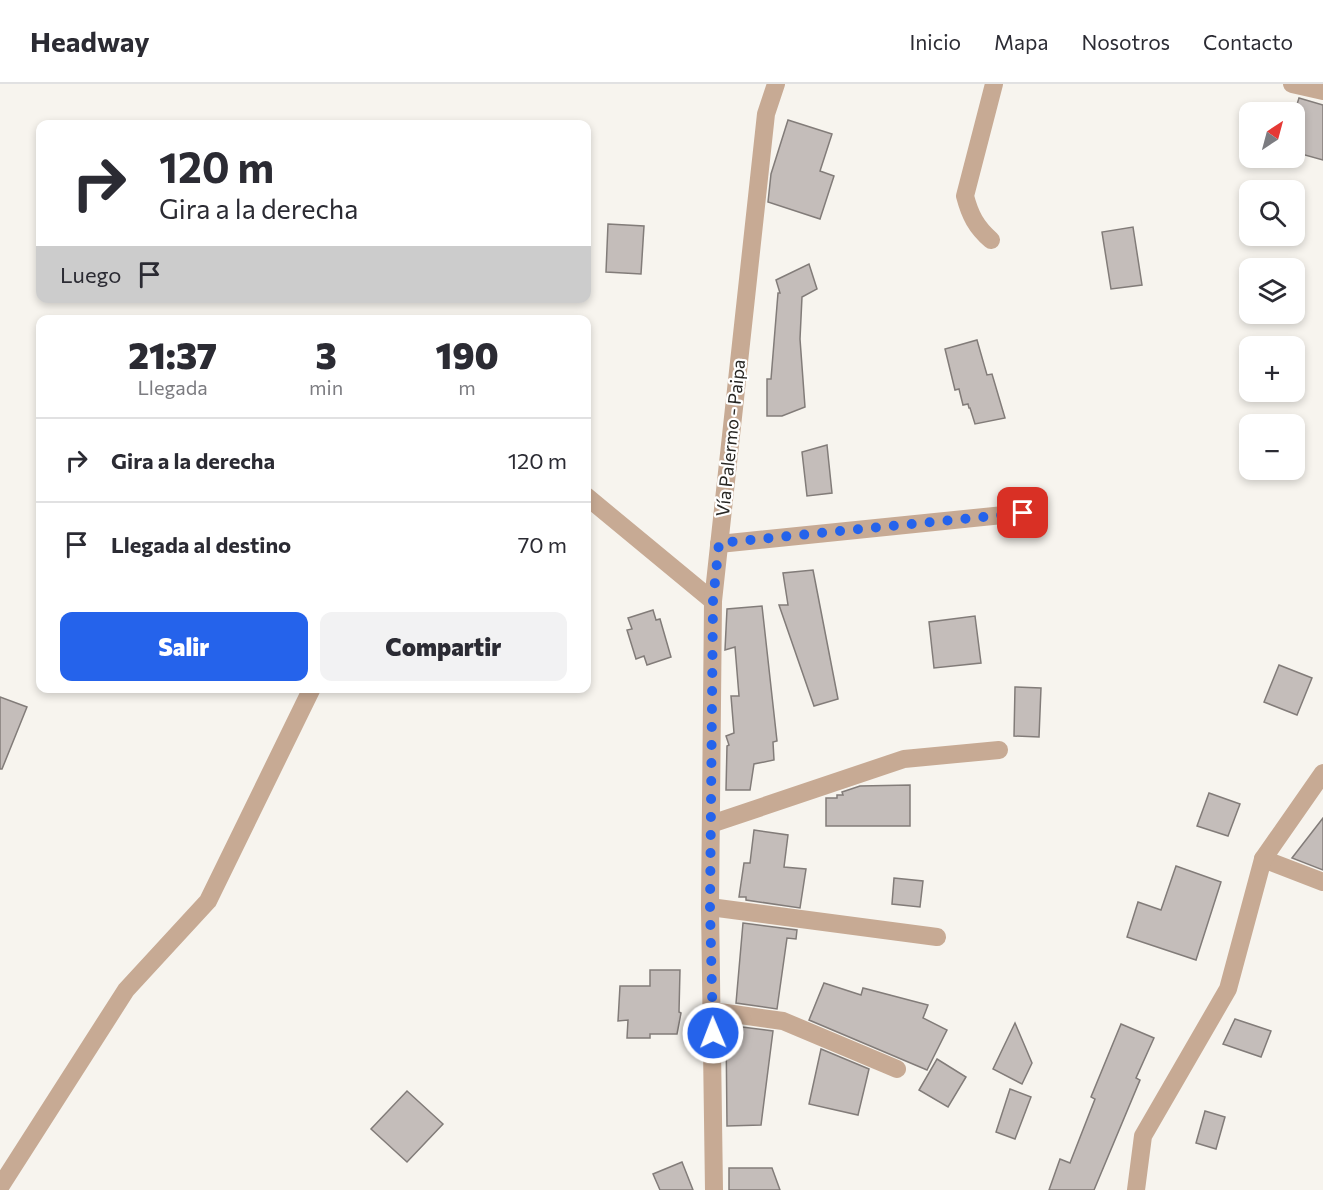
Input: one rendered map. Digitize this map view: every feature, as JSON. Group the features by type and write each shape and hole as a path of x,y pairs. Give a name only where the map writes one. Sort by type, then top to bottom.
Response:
{"street":[{"name":"Vía Palermo - Paipa","path":"714,1190 710,907 713,601 766,114 776,84"},
{"path":"991,240 977,228 965,196 994,84"},
{"path":"1292,84 1323,92"},
{"path":"591,500 713,601"},
{"path":"719,543 1023,513"},
{"path":"0,1186 126,990 208,901 310,693"},
{"path":"711,824 904,759 999,750"},
{"path":"1136,1190 1143,1136 1228,989 1263,859 1323,772"},
{"path":"1263,859 1323,882"},
{"path":"710,907 937,937"},
{"path":"712,1011 783,1021 897,1070"}],"building":[{"path":"1299,98 1323,105 1323,160 1305,155 1305,102 1298,102"},
{"path":"788,120 832,134 820,171 834,176 820,219 768,202 771,174"},
{"path":"608,224 644,226 641,274 606,272"},
{"path":"1133,227 1142,285 1111,289 1102,232"},
{"path":"809,264 817,289 802,297 800,339 805,407 782,416 767,416 767,379 771,379 778,293 780,293 776,280"},
{"path":"977,340 987,375 992,374 1005,418 975,424 968,404 963,405 959,389 955,390 945,349"},
{"path":"827,445 832,493 807,496 802,452"},
{"path":"813,570 838,699 814,706 779,605 788,605 783,573"},
{"path":"762,606 777,741 773,742 774,760 754,764 750,790 726,790 727,746 729,745 726,736 734,733 731,696 739,696 735,647 725,650 727,609"},
{"path":"653,610 656,620 660,619 671,657 647,665 644,656 636,659 627,630 632,629 628,618"},
{"path":"975,616 981,663 934,668 929,622"},
{"path":"1279,665 1312,678 1297,715 1264,702"},
{"path":"1015,687 1041,688 1039,737 1014,736"},
{"path":"0,697 27,707 2,769 0,769"},
{"path":"910,785 910,826 826,826 826,798 837,798 837,795 843,795 842,792 860,786"},
{"path":"1209,793 1240,804 1228,836 1197,826"},
{"path":"1323,818 1323,870 1292,858"},
{"path":"754,830 788,835 784,867 806,869 800,908 739,897 744,863 750,863"},
{"path":"1176,866 1221,882 1196,960 1127,937 1138,902 1161,910"},
{"path":"894,878 923,881 920,907 892,904"},
{"path":"743,923 797,930 796,939 787,938 777,1009 736,1003"},
{"path":"650,970 680,970 679,1012 681,1013 677,1034 650,1034 650,1038 627,1038 628,1020 618,1021 620,986 650,986"},
{"path":"824,983 861,995 863,988 928,1005 923,1018 947,1030 927,1070 809,1020"},
{"path":"1235,1019 1271,1031 1261,1057 1223,1044"},
{"path":"1015,1023 1032,1063 1022,1084 993,1069"},
{"path":"1121,1024 1154,1038 1136,1078 1140,1080 1094,1190 1049,1190 1060,1159 1070,1163 1095,1099 1091,1097"},
{"path":"726,1025 773,1031 761,1125 727,1126"},
{"path":"821,1049 869,1069 858,1115 809,1104"},
{"path":"937,1059 966,1077 948,1107 919,1090"},
{"path":"1010,1089 1031,1097 1015,1139 996,1132"},
{"path":"407,1091 443,1124 407,1162 371,1129"},
{"path":"1205,1111 1225,1117 1216,1149 1196,1143"},
{"path":"682,1162 693,1190 660,1190 653,1174"},
{"path":"729,1168 772,1168 780,1190 729,1190"}],"route":[{"path":"713,1033 710,907 713,601 719,543 1023,513"}]}
